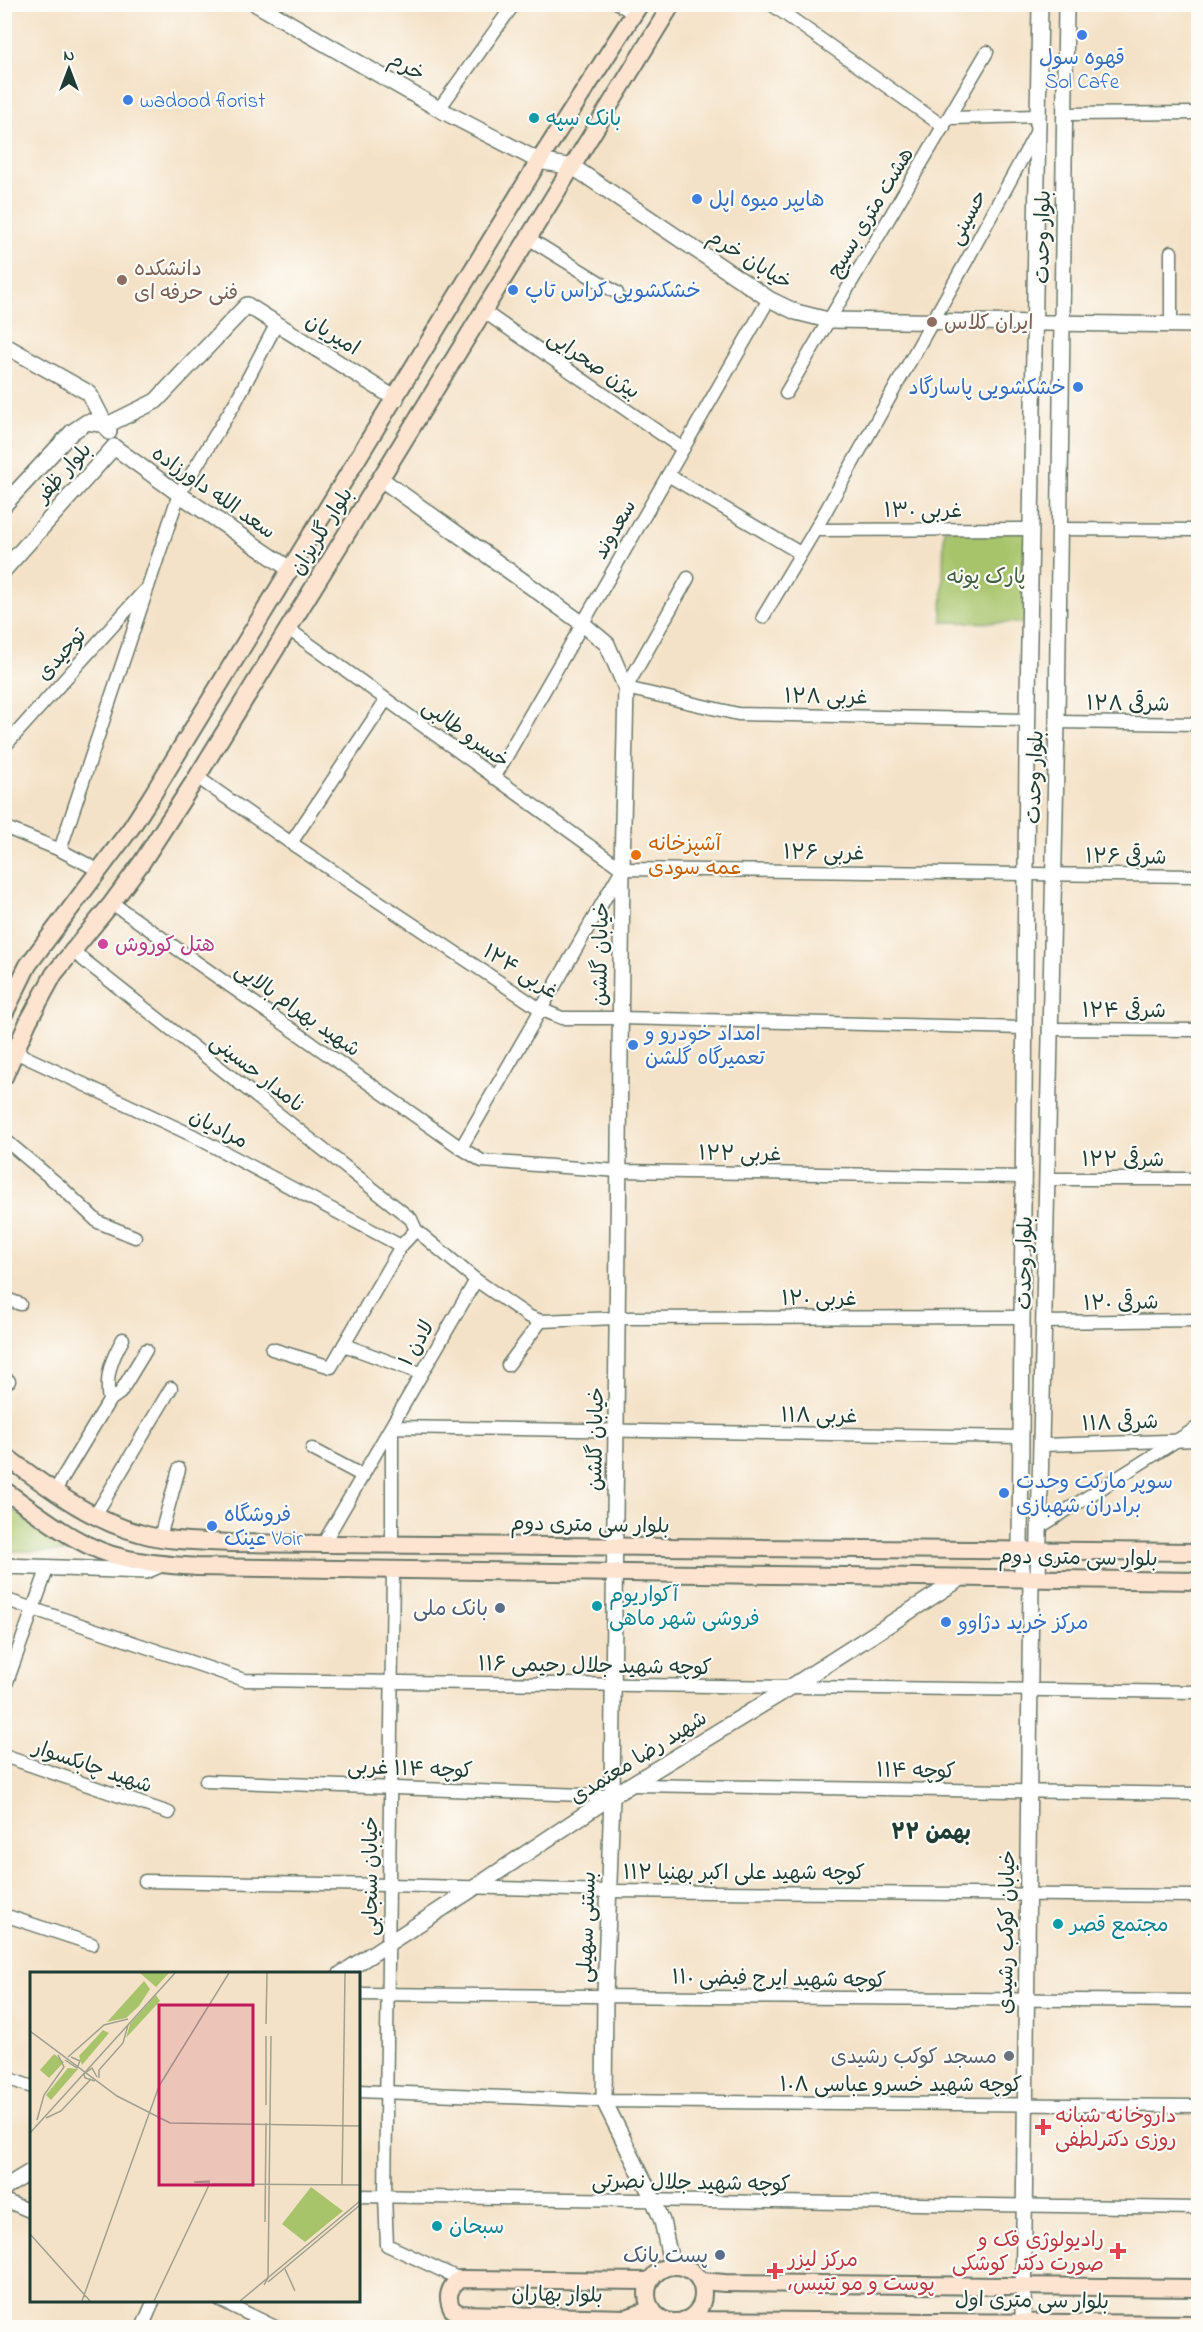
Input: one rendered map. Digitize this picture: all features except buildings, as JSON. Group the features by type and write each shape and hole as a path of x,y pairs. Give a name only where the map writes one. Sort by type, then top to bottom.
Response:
{"main road":[{"name":"بلوار گلریزان","path":"4,1077 28,1022 54,974 142,862 197,777 672,4"},
{"name":"بلوار گلریزان","path":"4,1014 11,983 28,965 131,828 151,797 396,399 539,161 637,9"},
{"name":"بلوار سی متری دوم","path":"4,1455 54,1492 139,1534 230,1543 1198,1552"},
{"name":"بلوار سی متری دوم","path":"4,1490 53,1524 99,1550 122,1558 197,1567 1198,1581"},
{"path":"672,2266 688,2269 700,2281 703,2299 693,2315 678,2323 651,2316 647,2298 650,2281 656,2274 672,2266"},
{"name":"بلوار بهاران","path":"650,2281 460,2279 453,2284 448,2298 452,2309 460,2314 626,2318 651,2316"},
{"name":"بلوار سی متری اول","path":"700,2281 1198,2288"},
{"name":"بلوار سی متری اول","path":"678,2323 1198,2324"}],"street":[{"name":"خرم","path":"256,4 438,109 539,161 573,167"},
{"path":"438,109 514,4"},
{"path":"619,4 637,9"},
{"path":"771,4 946,122 1037,123"},
{"name":"بلوار وحدت","path":"1030,1579 1020,1550 1030,529 1040,4"},
{"name":"بلوار وحدت","path":"1030,1579 1040,1550 1052,874 1057,722 1066,4"},
{"name":"هشت متری بسیج","path":"786,393 987,52"},
{"path":"1065,114 1198,113"},
{"name":"حسینی","path":"763,617 815,530 932,322 1037,123"},
{"name":"خیابان خرم","path":"573,167 769,299 796,312 828,320 1062,325"},
{"path":"528,238 617,293"},
{"path":"1171,252 1171,324"},
{"name":"سعدوند","path":"494,778 769,299"},
{"name":"امیریان","path":"247,305 396,399"},
{"name":"بلوار ظفر","path":"4,505 72,432 87,422 106,425 156,401 247,305"},
{"name":"بیژن صحرایی","path":"483,311 683,449"},
{"path":"60,850 179,494 235,403 277,323"},
{"path":"1062,325 1198,325"},
{"path":"4,345 89,393 106,425"},
{"name":"بلوار ظفر","path":"4,570 114,447 106,425"},
{"name":"سعد الله داورزاده","path":"114,447 291,570"},
{"path":"668,475 800,553"},
{"name":"خیابان گلشن","path":"381,479 583,624 607,644 626,688 614,1574"},
{"name":"۱۳۰ غربی","path":"815,530 1030,529"},
{"path":"1059,529 1198,530"},
{"path":"626,688 688,578"},
{"name":"توحیدی","path":"4,747 147,588"},
{"name":"خسرو طالبی","path":"287,628 622,870"},
{"name":"۱۲۸ غربی","path":"626,688 738,714 1028,720"},
{"path":"291,843 386,700"},
{"name":"۱۲۸ شرقی","path":"1057,722 1198,724"},
{"name":"۱۲۴ غربی","path":"197,777 291,843 540,1009 562,1018 1024,1028"},
{"path":"4,827 60,850 98,870"},
{"path":"461,1148 622,870"},
{"name":"۱۲۶ غربی","path":"622,870 1052,874"},
{"name":"۱۲۶ شرقی","path":"1052,874 1198,876"},
{"name":"شهید بهرام بالایی","path":"112,903 461,1148"},
{"name":"نامدار حسینی","path":"71,950 411,1219 416,1230 476,1280 528,1316 541,1321"},
{"name":"۱۲۴ شرقی","path":"1049,1029 1198,1030"},
{"name":"مرادیان","path":"15,1052 194,1136 401,1246"},
{"path":"4,1138 98,1222 135,1237"},
{"name":"۱۲۲ غربی","path":"461,1148 482,1161 619,1171 1023,1177"},
{"name":"۱۲۲ شرقی","path":"1047,1179 1198,1179"},
{"path":"272,1349 331,1367 401,1246 416,1230"},
{"name":"لادن ۱","path":"323,1544 392,1427 420,1373 476,1280"},
{"path":"4,1298 20,1304"},
{"name":"۱۲۰ غربی","path":"541,1321 617,1318 1022,1317"},
{"name":"۱۲۰ شرقی","path":"1044,1322 1198,1320"},
{"path":"508,1365 541,1321"},
{"path":"109,1401 107,1389 111,1362 123,1339"},
{"path":"344,1345 420,1373"},
{"path":"54,1492 109,1401 120,1393 146,1350"},
{"path":"96,1514 171,1388"},
{"path":"392,1427 392,1545"},
{"name":"۱۱۸ غربی","path":"392,1427 1021,1437"},
{"path":"1040,1527 1198,1427"},
{"name":"۱۱۸ شرقی","path":"1042,1445 1198,1440"},
{"path":"312,1449 363,1476"},
{"path":"160,1537 179,1469"},
{"path":"4,1566 146,1571 162,1564"},
{"path":"4,1690 48,1567"},
{"name":"خیابان سنجابی","path":"393,1570 385,2196 387,2246 460,2279"},
{"name":"بستنی سهیلی","path":"614,1574 612,1796 604,2101 663,2221 672,2266"},
{"name":"شهید رضا معتمدی","path":"344,1972 612,1796 791,1687 960,1579"},
{"name":"خیابان کوکب رشیدی","path":"1023,2322 1030,1579"},
{"name":"کوچه شهید جلال رحیمی ۱۱۶","path":"4,1599 244,1680 1198,1692"},
{"name":"شهید چابکسوار","path":"4,1756 169,1813"},
{"name":"کوچه ۱۱۴ غربی","path":"207,1781 612,1796"},
{"name":"کوچه ۱۱۴","path":"633,1785 1198,1794"},
{"name":"کوچه شهید علی اکبر بهنیا ۱۱۲","path":"146,1881 608,1891 1198,1896"},
{"path":"4,1915 92,1944"},
{"name":"کوچه شهید ایرج فیضی ۱۱۰","path":"360,1994 1198,2001"},
{"path":"4,2077 30,2086"},
{"name":"کوچه شهید خسرو عباسی ۱۰۸","path":"360,2091 604,2101 1198,2106"},
{"path":"4,2188 30,2171"},
{"name":"کوچه شهید جلال نصرتی","path":"360,2196 1198,2208"},
{"path":"4,2199 30,2211"},
{"path":"142,2328 154,2302"},
{"path":"222,2302 277,2328"}],"green space":[{"name":"پارک پونه","path":"944,529 1031,529 1030,623 942,622"},
{"path":"5,1504 72,1552 5,1551"}],"place":[{"name":"قهوه سول Sol Cafe","path":"1082,35"},
{"name":"wadood florist","path":"128,100"},
{"name":"بانک سپه","path":"534,118"},
{"name":"هایپر میوه اپل","path":"697,199"},
{"name":"دانشکده فنی حرفه ای","path":"122,280"},
{"name":"خشکشویی کراس تاپ","path":"513,290"},
{"name":"ایران کلاس","path":"932,322"},
{"name":"خشکشویی پاسارگاد","path":"1078,387"},
{"name":"آشپزخانه عمه سودی","path":"636,855"},
{"name":"هتل کوروش","path":"103,944"},
{"name":"امداد خودرو و تعمیرگاه گلشن","path":"633,1045"},
{"name":"سوپر مارکت وحدت برادران شهبازی","path":"1004,1493"},
{"name":"فروشگاه عینک Voir","path":"212,1526"},
{"name":"آکواریوم فروشی شهر ماهی","path":"597,1606"},
{"name":"بانک ملی","path":"500,1608"},
{"name":"مرکز خرید دژاوو","path":"946,1622"},
{"name":"مجتمع قصر","path":"1058,1924"},
{"name":"مسجد کوکب رشیدی","path":"1009,2056"},
{"name":"داروخانه شبانه روزی دکترلطفی","path":"1043,2127"},
{"name":"سبحان","path":"437,2226"},
{"name":"رادیولوژی فک و صورت دکتر کوشکی","path":"1118,2251"},
{"name":"پست بانک","path":"720,2255"},
{"name":"مرکز لیزر ،پوست و مو تتیس","path":"775,2271"}],"district":[{"name":"۲۲ بهمن","path":"931,1831"}]}
